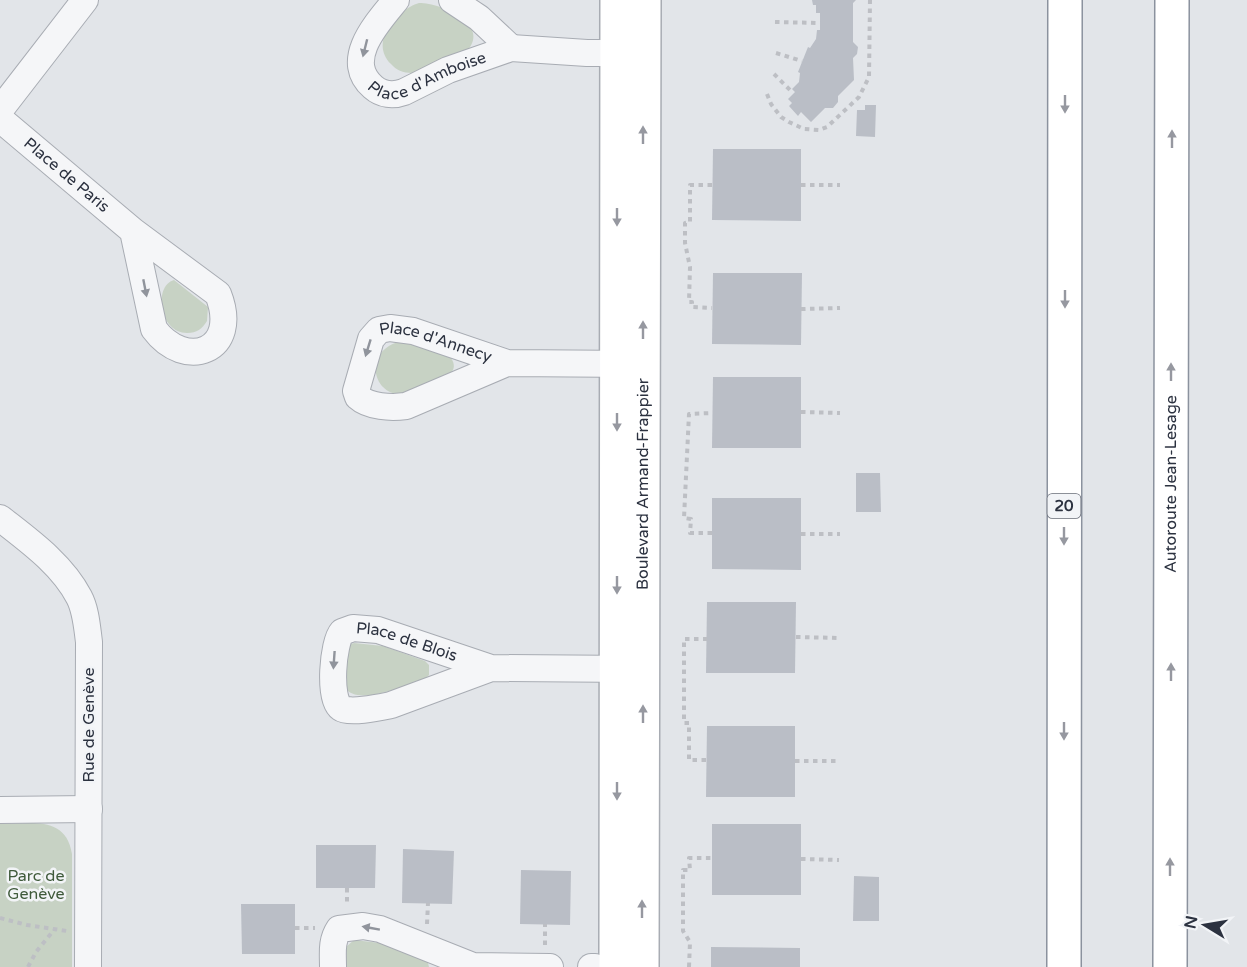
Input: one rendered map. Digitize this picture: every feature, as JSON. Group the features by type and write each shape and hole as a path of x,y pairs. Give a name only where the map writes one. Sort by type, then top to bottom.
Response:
{"main road":[{"name":"Boulevard Armand-Frappier","path":"617,0 630,53 630,669 642,967"},
{"name":"Boulevard Armand-Frappier","path":"630,53 644,0"},
{"path":"1060,0 1065,45"},
{"name":"20","path":"1064,967 1065,0"},
{"name":"Autoroute Jean-Lesage","path":"1170,967 1172,0"},
{"name":"Boulevard Armand-Frappier","path":"616,967 630,669"}],"street":[{"path":"0,110 86,0"},
{"name":"Place d'Amboise","path":"396,0 371,32 363,50 361,63 363,74 370,84 387,94 396,95 448,70 511,48 630,53"},
{"name":"Place d'Amboise","path":"452,0 479,18 511,48"},
{"name":"Place de Paris","path":"0,119 133,231 218,294 224,310 224,327 213,346 196,351 177,347 160,337 154,329 133,231"},
{"name":"Place d'Annecy","path":"507,363 406,406 395,407 368,402 358,397 356,391 371,339 375,333 384,328 413,331 507,363 630,364"},
{"name":"Rue de Genève","path":"0,518 58,569 79,596 84,610 89,642 88,967"},
{"name":"Place de Blois","path":"491,668 380,708 344,709 339,706 333,678 336,642 342,632 353,628 378,630 491,668 630,669"},
{"path":"0,810 89,809"},
{"path":"333,967 333,944 339,928 363,926 380,929 472,967 550,967"}],"path":[{"path":"767,94 781,117 789,122 804,129 819,130 827,127 859,97 869,78 870,0"},
{"path":"775,22 820,23"},
{"path":"776,52 802,61"},
{"path":"774,74 794,93"},
{"path":"712,185 690,185 690,222 685,223 685,243 690,267 689,302 692,302 692,307 712,308"},
{"path":"801,185 840,185"},
{"path":"801,309 840,308"},
{"path":"801,412 840,413"},
{"path":"712,413 689,414 684,518 691,519 690,533 712,533"},
{"path":"801,534 840,534"},
{"path":"796,637 840,638"},
{"path":"706,760 689,760 689,723 684,723 684,639 707,639"},
{"path":"795,761 839,761"},
{"path":"689,967 690,942 683,931 683,870 690,870 689,858 712,858"},
{"path":"801,859 839,860"},
{"path":"0,918 73,932"},
{"path":"28,967 36,952 54,929"}],"green space":[{"path":"419,3 440,7 461,18 469,25 473,34 472,43 465,53 424,71 412,73 400,71 385,55 384,37 388,28 402,12"},
{"path":"174,280 208,307 207,321 196,331 187,333 178,331 170,326 165,318 162,309 163,291 167,284"},
{"path":"402,341 451,358 454,364 453,370 450,374 407,393 393,393 384,388 376,372 376,363 389,346"},
{"path":"354,643 383,646 425,661 429,665 429,675 383,693 360,695 351,693 345,687 346,651 349,645"},
{"name":"Parc de Genève","path":"0,824 45,824 62,833 68,842 72,854 72,967 0,967"},
{"path":"354,940 380,943 427,959 429,967 345,967 346,947"}],"building":[{"path":"812,0 856,0 853,3 853,42 858,47 857,54 853,58 854,80 838,96 838,102 833,108 825,108 811,122 801,112 798,116 789,106 792,103 788,99 795,92 792,89 799,82 800,73 798,72 808,47 810,48 816,39 817,30 820,30 820,13 816,13 816,5 813,5"},
{"path":"865,105 876,105 875,137 856,136 857,110 865,110"},
{"path":"713,149 801,149 801,221 712,220"},
{"path":"713,273 802,273 801,345 712,344"},
{"path":"713,377 801,377 801,448 712,448"},
{"path":"856,473 880,473 881,512 856,512"},
{"path":"712,498 801,498 801,570 712,569"},
{"path":"707,602 796,602 795,673 706,673"},
{"path":"707,726 795,726 795,797 706,797"},
{"path":"712,824 801,824 801,895 712,895"},
{"path":"316,845 376,845 375,888 316,888"},
{"path":"403,849 454,851 452,904 402,903"},
{"path":"521,870 571,871 570,925 520,924"},
{"path":"854,876 879,877 879,921 853,921"},
{"path":"241,904 295,904 295,954 242,954"},
{"path":"711,947 800,948 800,967 711,967"}]}
